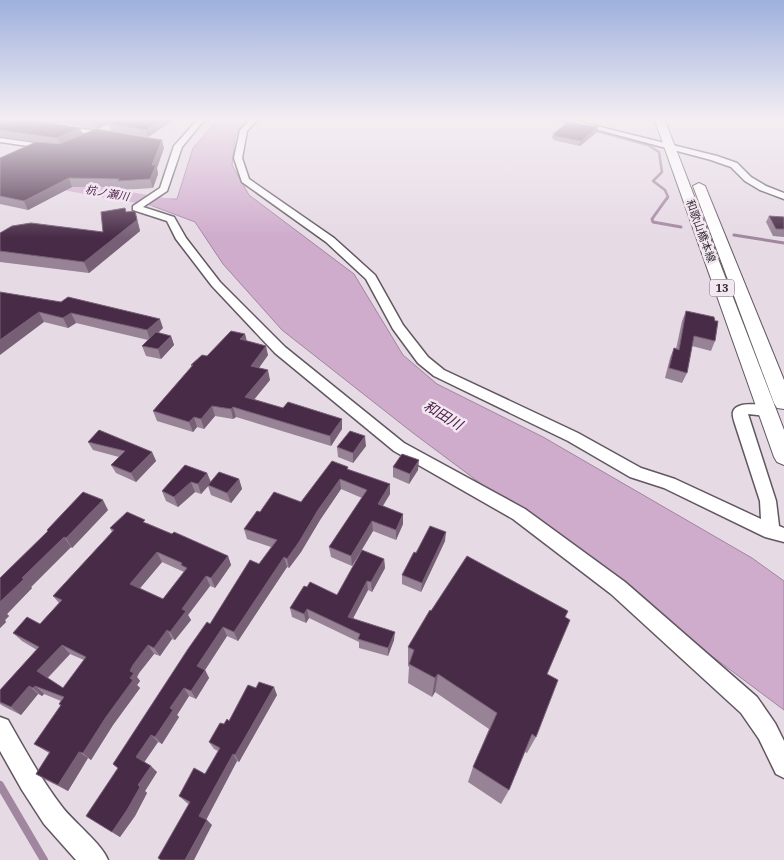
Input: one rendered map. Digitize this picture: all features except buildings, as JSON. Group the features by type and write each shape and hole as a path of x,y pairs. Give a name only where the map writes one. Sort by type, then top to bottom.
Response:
{"main road":[{"name":"和歌山橋本線","path":"680,158 784,457"},
{"name":"和歌山橋本線","path":"681,158 784,403"}],"street":[{"path":"171,158 164,189 136,208 172,219 181,239 216,284 280,350 399,447 519,514 618,588 749,705 767,731 784,766"},
{"path":"238,158 245,180 330,240 371,277 397,326 423,360 439,373 574,437 636,473 669,483 778,534"},
{"path":"711,158 734,165 748,179 763,188 784,196"},
{"path":"767,411 745,409 740,412 742,424 778,534"},
{"path":"0,728 33,787 73,841 95,860"}],"water":[{"name":"和田川","path":"190,158 233,158 232,165 249,195 354,274 403,355 437,384 543,437 752,558 784,581 784,710 413,433 282,330 223,264 195,222 150,205 159,199 177,199"}],"waterway":[{"path":"660,158 662,172 653,181 665,190 667,199"},
{"name":"杭ノ瀬川","path":"0,174 193,208"},
{"path":"667,198 652,219 653,222 681,227"},
{"path":"734,235 784,243"},
{"path":"0,785 44,860"}]}
